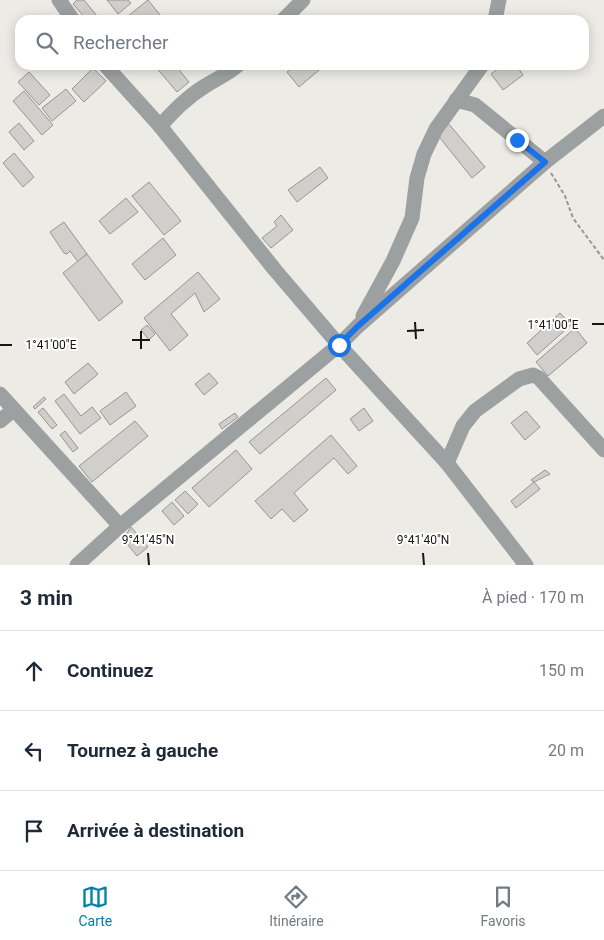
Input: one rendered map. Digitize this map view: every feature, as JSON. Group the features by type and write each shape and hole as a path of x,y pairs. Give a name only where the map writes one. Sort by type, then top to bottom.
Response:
{"street":[{"path":"60,0 70,15"},
{"path":"288,15 303,0"},
{"path":"496,15 500,0"},
{"path":"110,70 160,126 339,345 447,463 526,565"},
{"path":"160,126 177,107 204,87 232,70"},
{"path":"358,326 389,268 412,218 417,178 424,154 436,129 478,70"},
{"path":"456,100 475,105 545,162"},
{"path":"77,565 120,526 339,345 358,326 545,162 604,116"},
{"path":"447,463 463,426 475,411 519,379 532,375 539,378 604,450"},
{"path":"0,394 120,526"},
{"path":"0,421 13,410"}],"path":[{"path":"545,162 565,196 573,218 593,248 604,260"}],"building":[{"path":"77,0 84,0 96,15 83,15 73,4"},
{"path":"107,0 128,0 131,3 118,14"},
{"path":"148,0 160,15 129,15"},
{"path":"91,70 95,70 106,81 84,102 72,89"},
{"path":"158,70 179,70 189,82 177,92"},
{"path":"289,70 319,70 299,87 287,72"},
{"path":"496,70 520,70 523,75 503,90 491,74"},
{"path":"29,72 50,95 39,105 18,82"},
{"path":"66,89 76,101 52,121 42,108"},
{"path":"24,91 53,125 42,135 13,101"},
{"path":"19,123 34,141 24,150 9,132"},
{"path":"448,123 485,167 472,178 436,133"},
{"path":"14,153 34,177 23,187 3,163"},
{"path":"320,167 328,178 297,202 288,190"},
{"path":"149,182 181,221 164,235 132,196"},
{"path":"126,198 138,212 110,234 99,221"},
{"path":"281,215 293,230 271,248 262,238 277,226 274,222"},
{"path":"64,222 87,254 78,262 70,251 67,254 64,253 50,232"},
{"path":"163,238 176,255 145,280 132,264"},
{"path":"87,254 123,302 99,321 63,273"},
{"path":"198,272 220,299 204,312 195,293 171,314 188,335 170,351 144,318"},
{"path":"560,313 571,325 537,355 527,343"},
{"path":"147,325 155,334 149,340 141,330"},
{"path":"575,328 587,343 548,376 536,362"},
{"path":"88,363 98,374 74,394 65,382"},
{"path":"209,373 218,383 204,395 195,384"},
{"path":"326,378 336,390 260,454 249,442"},
{"path":"126,392 136,406 110,425 100,411"},
{"path":"64,394 81,416 92,407 101,418 80,434 55,401"},
{"path":"44,397 46,399 35,409 33,407"},
{"path":"43,408 57,425 52,429 38,412"},
{"path":"364,408 373,421 359,431 350,419"},
{"path":"526,411 540,427 525,440 511,423"},
{"path":"235,413 238,417 222,429 219,424"},
{"path":"135,421 148,436 92,482 79,466"},
{"path":"65,431 78,448 73,452 60,435"},
{"path":"331,435 357,466 348,474 334,458 294,493 308,510 294,522 282,509 271,519 255,501"},
{"path":"236,450 252,469 209,507 192,488"},
{"path":"545,470 550,474 534,482 531,480"},
{"path":"534,482 540,489 516,508 511,501"},
{"path":"185,491 198,504 188,514 175,500"},
{"path":"172,502 184,516 174,525 162,511"},
{"path":"131,527 148,547 137,556 123,539"}],"route":[{"path":"339,345 358,326 545,162 517,140"}]}
